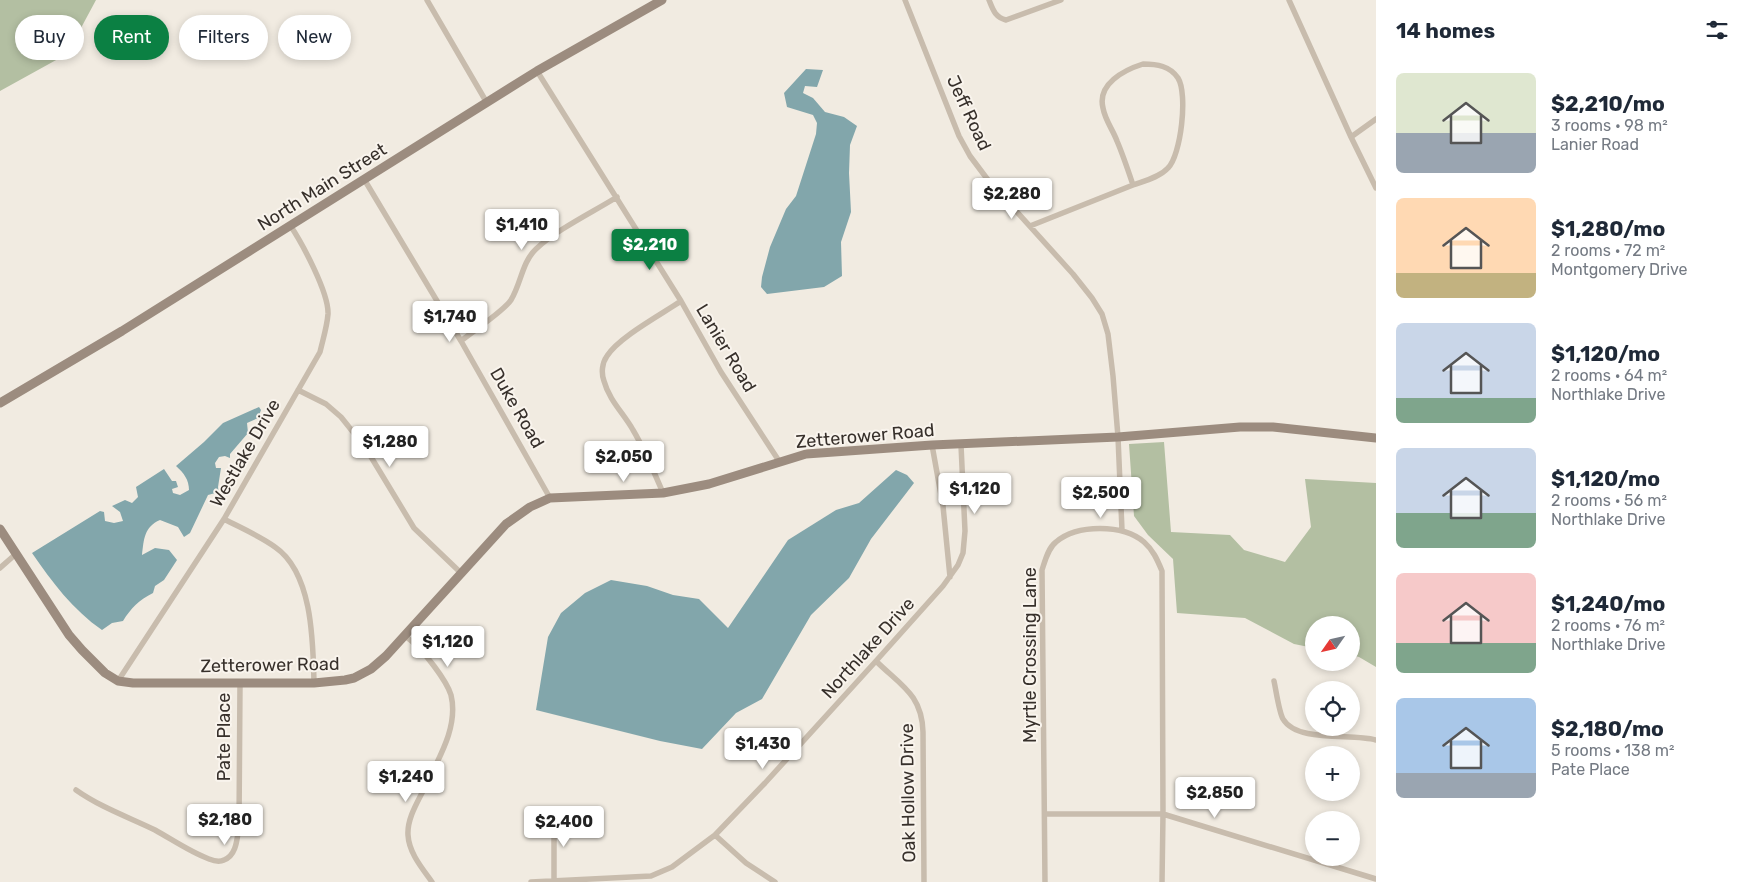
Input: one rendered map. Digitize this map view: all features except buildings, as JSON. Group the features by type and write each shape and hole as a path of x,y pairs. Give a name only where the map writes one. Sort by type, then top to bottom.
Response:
{"street":[{"path":"427,0 487,103"},
{"name":"North Main Street","path":"0,403 122,331 537,71 662,0"},
{"name":"Jeff Road","path":"905,0 959,136 970,156 988,180 1073,274 1102,314 1108,334 1118,437 1122,530"},
{"path":"989,0 993,11 999,18 1006,20 1060,0"},
{"path":"1289,0 1350,137 1376,188"},
{"path":"1030,226 1133,185 1166,170 1173,163 1182,116 1181,86 1171,70 1163,66 1143,64 1134,67 1115,78 1104,90 1103,108 1119,144 1133,185"},
{"name":"Lanier Road","path":"537,71 681,301 721,372 779,461"},
{"path":"1350,137 1376,119"},
{"name":"Duke Road","path":"364,179 461,341 550,498"},
{"path":"461,341 505,308 511,300 526,263 535,250 617,197"},
{"name":"Westlake Drive","path":"118,681 224,519 320,352 326,334 328,314 324,294 299,238 290,225"},
{"path":"663,493 650,461 635,433 608,393 602,374 607,356 620,342 681,301"},
{"path":"298,390 326,404 340,417 365,447 414,528 461,573"},
{"name":"Zetterower Road","path":"118,681 133,683 314,683 345,680 363,674 386,656 506,524 530,507 550,498 663,493 709,484 806,454 1118,437 1240,427 1273,427 1376,438"},
{"name":"Northlake Drive","path":"531,882 651,876 672,867 715,835 772,776 876,661 943,586 958,565 963,553 965,531 961,445"},
{"path":"932,446 942,497 950,576"},
{"path":"224,519 276,548 291,562 305,598 312,632 314,683"},
{"path":"0,529 69,635 94,663 118,681"},
{"name":"Myrtle Crossing Lane","path":"1045,882 1042,570 1055,542 1073,532 1088,529 1122,530 1143,541 1156,555 1162,571 1162,882"},
{"path":"0,568 16,553"},
{"path":"405,636 416,643 440,674 451,694 451,719 443,750 417,802 408,826 408,838 412,853 432,882"},
{"name":"Oak Hollow Drive","path":"876,661 910,693 921,710 923,732 924,882"},
{"path":"1274,681 1283,720 1295,730 1319,736 1365,737 1376,740"},
{"name":"Pate Place","path":"76,790 92,801 154,830 202,856 222,861 230,857 235,848 239,826 240,684"},
{"path":"554,881 554,832 568,812"},
{"path":"1045,814 1163,814 1376,879"},
{"path":"715,835 746,863 775,882"}],"green space":[{"path":"0,0 96,0 84,22 84,15 15,15 15,60 56,60 0,91"},
{"path":"1164,442 1171,532 1230,535 1244,550 1285,562 1311,527 1305,479 1376,483 1376,667 1360,658 1360,616 1305,616 1305,646 1294,644 1245,618 1177,613 1173,559 1148,535 1134,516 1129,444"}],"water":[{"path":"806,69 823,70 817,87 805,86 803,93 813,98 825,112 844,117 857,126 850,145 851,212 841,242 842,276 824,287 767,294 761,287 770,247 786,209 796,196 816,134 817,123 813,115 787,107 784,93"},
{"path":"259,407 261,410 258,418 247,423 248,433 230,454 230,458 225,456 219,457 215,463 216,468 221,468 219,492 208,495 190,533 184,537 178,527 160,520 148,530 144,539 142,555 155,548 169,550 177,560 164,580 155,586 153,593 144,598 129,612 123,621 112,623 102,630 91,622 64,595 32,553 100,511 104,512 105,521 114,523 123,521 120,512 112,506 125,500 132,503 138,497 136,487 164,469 172,481 176,481 178,487 172,489 173,493 180,495 189,490 185,477 176,466 223,423"},
{"path":"896,470 907,475 914,483 871,539 849,578 811,615 762,699 736,713 702,749 660,741 536,710 548,637 561,613 585,593 611,580 647,586 673,595 699,599 728,628 788,540 836,510 859,503"}]}
